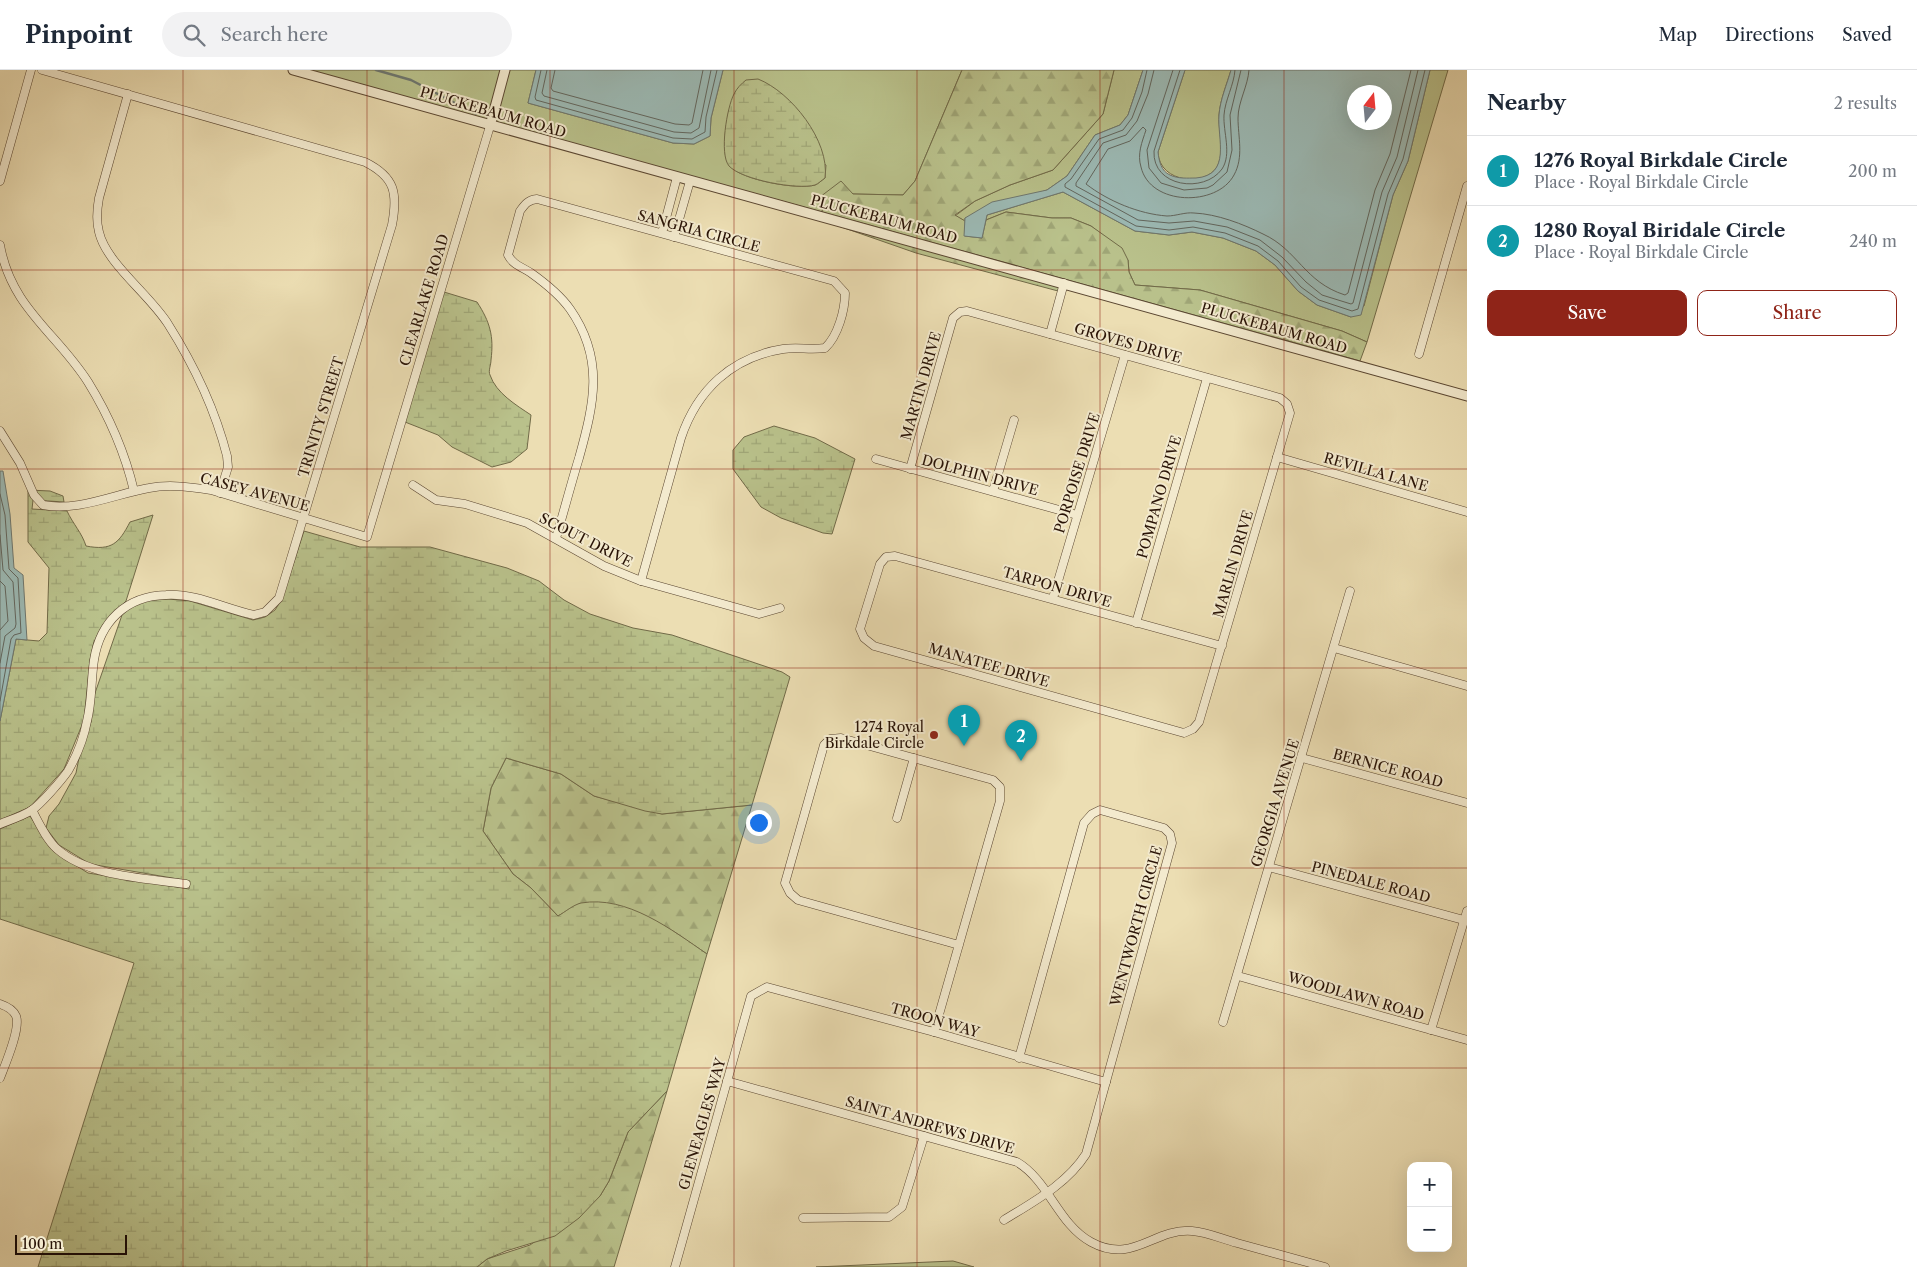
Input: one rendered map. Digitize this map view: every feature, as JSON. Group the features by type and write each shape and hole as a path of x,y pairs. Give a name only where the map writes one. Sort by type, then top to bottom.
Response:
{"street":[{"path":"0,181 31,70"},
{"name":"TRINITY STREET","path":"0,824 32,810 67,771 88,720 94,660 98,642 107,626 120,611 134,600 168,594 191,597 254,615 265,612 273,606 283,589 392,225 396,204 394,190 388,179 378,169 365,162 42,70"},
{"name":"PLUCKEBAUM ROAD","path":"293,70 1467,396"},
{"name":"CLEARLAKE ROAD","path":"367,537 505,70"},
{"path":"128,94 98,198 99,232 111,256 166,321 206,393 228,456 228,467 220,493"},
{"path":"662,233 677,177"},
{"path":"674,237 690,181"},
{"path":"1419,354 1467,186"},
{"name":"SANGRIA CIRCLE","path":"556,538 591,414 594,377 591,357 582,329 570,308 552,289 511,260 509,246 520,211 529,200 537,199 834,281 845,293 845,299 834,338 825,348 784,349 762,354 739,363 714,381 698,399 687,420 681,438 641,581"},
{"path":"0,245 9,277 29,311 87,382 118,439 128,465 134,491"},
{"path":"1050,334 1064,283"},
{"name":"GROVES DRIVE","path":"960,312 966,311 1280,398 1287,404"},
{"name":"MARTIN DRIVE","path":"910,468 953,318 960,312"},
{"name":"PORPOISE DRIVE","path":"1053,598 1125,355"},
{"name":"POMPANO DRIVE","path":"1136,623 1207,378"},
{"name":"MARLIN DRIVE","path":"1193,729 1199,722 1290,413 1287,404"},
{"path":"993,491 1014,420"},
{"name":"CASEY AVENUE","path":"0,431 20,463 34,495 43,504 69,507 134,491 167,486 189,487 220,493 367,537"},
{"name":"REVILLA LANE","path":"1277,457 1467,512"},
{"name":"DOLPHIN DRIVE","path":"876,459 1078,515"},
{"name":"SCOUT DRIVE","path":"413,485 436,500 465,504 496,512 526,523 604,566 641,581 759,614 780,608"},
{"name":"TARPON DRIVE","path":"886,557 895,556 1222,646"},
{"name":"MANATEE DRIVE","path":"886,557 880,564 860,629 864,638 874,646 1184,733 1193,729"},
{"name":"GEORGIA AVENUE","path":"1223,1022 1350,591"},
{"path":"1334,648 1467,686"},
{"path":"934,1032 960,946 1000,801 1000,787 993,780 841,738 830,739 824,745 785,883 790,893 798,900 960,946"},
{"path":"897,818 914,758"},
{"name":"BERNICE ROAD","path":"1302,758 1467,803"},
{"path":"32,810 43,832 56,848 89,868 186,884"},
{"name":"WENTWORTH CIRCLE","path":"1004,1220 1046,1193 1078,1167 1086,1154 1172,843 1170,834 1164,828 1100,810 1092,814 1084,823 1019,1058"},
{"name":"PINEDALE ROAD","path":"1269,868 1466,920"},
{"path":"1431,1030 1466,920 1467,911"},
{"name":"WOODLAWN ROAD","path":"1238,976 1467,1040"},
{"name":"TROON WAY","path":"757,991 767,987 934,1032 1106,1082"},
{"name":"GLENEAGLES WAY","path":"675,1267 750,996 757,991"},
{"path":"0,1004 11,1009 16,1015 17,1025 0,1078"},
{"name":"SAINT ANDREWS DRIVE","path":"727,1081 1017,1162 1030,1170 1078,1233 1089,1242 1109,1249 1128,1250 1166,1234 1191,1231 1325,1267"},
{"path":"803,1218 889,1217 896,1214 902,1207 924,1136"}],"green space":[{"path":"309,70 501,70 487,121"},
{"path":"509,70 536,70 528,103 673,143 694,144 710,136 711,118 723,70 962,70 915,181 903,195 853,194 821,198 816,200 823,206 822,212 495,123","holes":["729,111 826,165 825,178 816,184 807,186 783,185 769,182 735,170 729,165 725,154"]},
{"path":"962,70 1114,70 1103,114 1053,170 1010,185 975,201 955,215 965,221 965,236 982,238 986,220 1006,212 1052,218 1071,218 1091,226 1122,248 1128,260 1129,272 1135,285 1200,290 1342,331 1367,342 1360,361 822,212 823,206 816,200 841,181 853,194 903,195 915,181"},
{"path":"1114,70 1143,70 1128,115 1120,125 1095,135 1067,176 1047,190 965,218 965,221 955,216 975,201 1010,185 1053,170 1103,114"},
{"path":"1185,70 1231,70 1220,109 1220,159 1213,172 1205,177 1195,179 1185,179 1166,171 1160,163 1158,152"},
{"path":"1430,70 1448,70 1367,342 1342,331 1200,290 1135,285 1129,272 1128,260 1091,226 1071,218 1052,218 1006,212 986,220 987,215 1063,192 1135,231 1169,235 1192,232 1223,238 1256,251 1275,265 1298,291 1317,305 1351,317 1364,306 1393,195 1408,161"},
{"path":"758,79 771,85 795,106 815,134 825,164 825,178 816,184 796,186 770,183 746,176 729,166 726,160 724,141 731,100 736,90 746,80"},
{"path":"830,223 1059,286 1058,291 916,253"},
{"path":"444,292 477,302 490,330 492,351 490,375 497,387 507,398 531,415 527,449 511,462 492,467 452,447 438,435 405,422"},
{"path":"774,426 815,438 855,459 832,534 823,533 781,518 761,507 733,469 733,450 744,437"},
{"path":"28,490 50,491 63,496 64,502 33,500 32,509 67,511 86,546 102,547 114,544 130,522 153,515 126,601 104,623 94,642 90,660 84,720 64,769 30,807 0,820 0,721 16,639 39,641 47,633 49,568 28,542"},
{"path":"304,531 360,547 430,547 507,568 539,581 564,600 590,614 633,628 672,635 782,672 790,677 752,805 662,814 645,811 594,796 561,774 506,758 491,788 483,831 513,874 531,888 558,916 581,903 615,904 648,916 707,954 667,1091 628,1132 609,1181 600,1196 579,1218 555,1236 506,1251 487,1259 477,1267 38,1267 134,963 0,919 0,829 30,816 53,851 88,873 189,889 190,881 90,864 59,845 46,828 49,816 59,804 76,773 80,753 91,722 94,696 122,615 135,604 150,600 168,599 190,601 253,620 265,617 275,610 282,599"},
{"path":"506,758 561,774 594,796 662,814 752,805 707,954 673,931 639,913 579,904 558,916 531,888 513,874 483,831 491,788"},
{"path":"667,1091 614,1267 477,1267 487,1259 530,1245 600,1196 609,1181 628,1132"},
{"path":"953,1261 974,1267 816,1267"}],"water":[{"path":"536,70 723,70 711,118 710,136 694,144 673,143 528,103"},
{"path":"1143,70 1185,70 1158,152 1164,171 1180,178 1196,178 1207,175 1219,163 1220,109 1231,70 1430,70 1408,161 1393,195 1361,315 1351,317 1317,305 1298,291 1275,265 1256,251 1223,238 1192,232 1169,235 1135,231 1063,192 987,215 982,238 964,236 965,218 992,202 1047,190 1067,176 1095,135 1120,125 1128,115"},
{"path":"0,471 3,471 10,514 14,568 23,575 27,640 16,639 0,721"}],"waterway":[{"path":"376,70 411,80 476,114"}],"place":[{"name":"1274 Royal Birkdale Circle","path":"934,735"},
{"name":"1276 Royal Birkdale Circle","path":"964,746"},
{"name":"1280 Royal Biridale Circle","path":"1021,761"}]}
